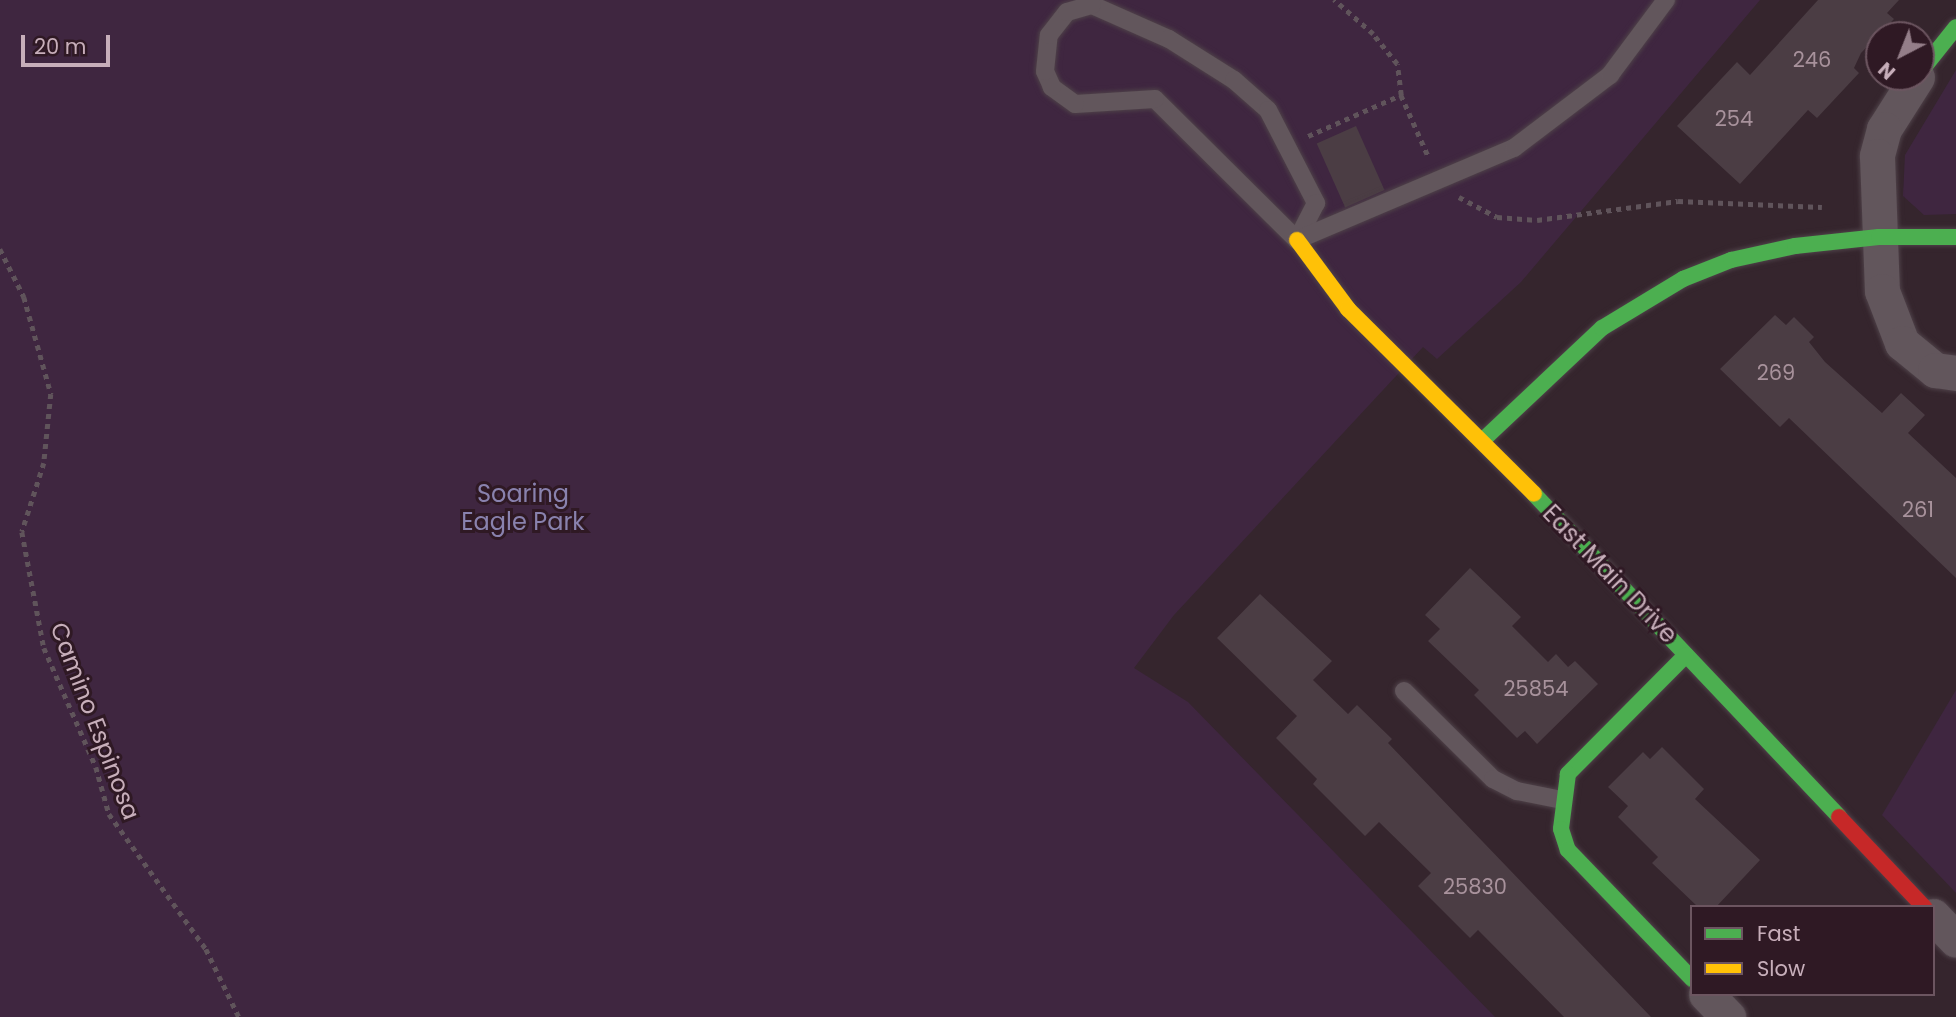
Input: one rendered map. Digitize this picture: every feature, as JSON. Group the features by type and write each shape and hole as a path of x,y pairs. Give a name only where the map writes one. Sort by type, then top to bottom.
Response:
{"street":[{"path":"1935,53 1956,27"},
{"path":"1908,91 1884,129 1877,156 1882,290 1902,343 1935,370 1956,373"},
{"path":"1483,440 1602,328 1683,279 1795,246 1879,236 1956,237"},
{"name":"East Main Drive","path":"1297,240 1348,309 1483,440 1922,905"},
{"path":"1686,655 1568,774 1562,800 1561,829 1568,850 1690,977"},
{"path":"1935,918 1956,940"},
{"path":"1708,996 1728,1017"}],"lane":[{"path":"1297,240 1514,148 1611,75 1667,0"},
{"path":"1092,5 1169,39 1251,92 1289,146 1316,203 1297,240 1155,99 1075,104 1063,99 1045,71 1049,35 1076,6 1092,5"},
{"path":"1405,691 1493,779 1517,792 1562,800"}],"path":[{"path":"1334,0 1373,34 1397,64 1401,95 1439,180 1467,204 1497,217 1523,219 1678,201 1835,208"},
{"path":"1289,146 1341,117 1401,95"},
{"name":"Camino Espinosa","path":"0,249 24,297 51,394 44,463 22,532 44,648 96,767 109,814 206,949 239,1017"}],"green space":[{"name":"Soaring Eagle Park","path":"0,0 1760,0 1521,282 1437,359 1423,347 1174,615 1134,668 1188,702 1495,1017 0,1017"},
{"path":"1956,70 1956,214 1924,215 1903,196 1905,155"},
{"path":"1956,690 1956,893 1882,815"}],"building":[{"path":"1818,0 1899,0 1887,13 1894,19 1892,21 1865,21 1865,49 1854,68 1859,73 1817,118 1808,110 1740,184 1677,126 1737,62 1750,75"},
{"path":"1356,126 1384,190 1345,207 1317,143"},
{"path":"1775,315 1786,325 1794,317 1814,337 1809,342 1825,362 1882,413 1901,393 1925,415 1908,433 1956,478 1956,578 1789,418 1780,427 1720,369"},
{"path":"1470,568 1521,617 1512,626 1548,662 1556,654 1568,667 1575,661 1598,684 1537,744 1525,731 1517,738 1474,695 1479,690 1428,641 1440,629 1425,615"},
{"path":"1260,594 1332,661 1313,680 1348,714 1357,705 1392,739 1388,743 1651,1017 1564,1017 1478,930 1470,938 1418,886 1431,873 1379,822 1365,836 1313,784 1317,779 1276,738 1297,716 1217,638"},
{"path":"1662,747 1704,789 1695,799 1760,860 1718,905 1696,905 1652,863 1658,857 1618,817 1628,806 1608,787 1643,752 1650,759"}],"traffic: fast":[{"path":"1935,53 1956,27"},
{"path":"1483,440 1602,328 1683,279 1731,260 1795,246 1879,237 1956,237"},
{"path":"1534,494 1839,817"},
{"path":"1686,655 1568,774 1561,829 1568,850 1690,977"}],"traffic: slow":[{"path":"1297,240 1348,309 1534,494"}],"traffic: jam":[{"path":"1839,817 1922,905"}]}
